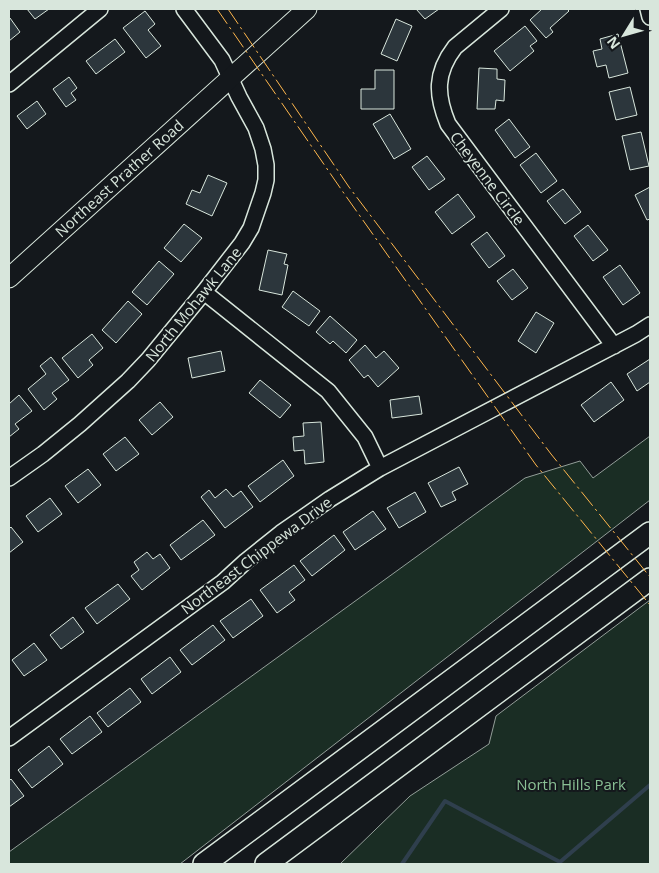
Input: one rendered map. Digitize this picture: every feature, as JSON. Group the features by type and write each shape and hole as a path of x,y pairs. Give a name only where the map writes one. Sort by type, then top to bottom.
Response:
{"highway":[{"path":"204,864 650,533"},
{"path":"266,864 650,579"}],"main road":[{"name":"Northeast Prather Road","path":"9,278 307,9"}],"street":[{"path":"9,84 100,9"},
{"name":"North Mohawk Lane","path":"9,478 80,424 128,381 204,292 242,243 251,228 266,180 263,149 256,128 222,60 184,9"},
{"name":"Cheyenne Circle","path":"501,9 450,53 441,76 439,93 442,109 448,124 614,346"},
{"path":"648,9 650,17"},
{"path":"204,292 328,392 365,436 380,468"},
{"name":"Northeast Chippewa Drive","path":"9,738 223,582 281,533 330,499 380,468 614,346 650,325"}],"green space":[{"path":"650,436 650,500 180,864 9,864 9,852 525,478 580,461 593,478"},
{"name":"North Hills Park","path":"650,600 650,864 340,864 410,796 489,744 496,716"}],"building":[{"path":"27,9 49,9 35,19"},
{"path":"416,9 439,9 425,19"},
{"path":"542,9 567,9 569,11 550,28 553,32 546,38 530,20"},
{"path":"145,11 155,24 148,30 161,46 146,58 123,28"},
{"path":"9,19 20,32 9,41"},
{"path":"396,19 412,26 397,61 381,54"},
{"path":"525,26 537,41 530,46 534,51 510,71 494,51"},
{"path":"618,34 628,73 609,78 606,65 597,67 593,51 602,49 600,39"},
{"path":"115,39 125,52 96,74 86,61"},
{"path":"479,68 497,69 497,79 505,80 504,101 496,100 495,109 477,109"},
{"path":"375,70 394,70 394,109 361,109 361,89 375,89"},
{"path":"69,77 77,88 71,93 76,100 66,107 53,89"},
{"path":"630,87 637,115 616,120 609,92"},
{"path":"37,101 46,114 27,129 17,116"},
{"path":"390,114 411,149 394,159 373,124"},
{"path":"509,119 530,147 515,158 495,130"},
{"path":"641,132 649,166 630,170 622,136"},
{"path":"536,153 557,181 541,193 520,165"},
{"path":"427,156 445,179 429,190 412,167"},
{"path":"208,175 227,183 212,216 186,204 192,190 200,193"},
{"path":"650,187 650,219 647,220 635,195"},
{"path":"563,189 581,212 565,224 547,201"},
{"path":"458,194 475,217 452,234 435,212"},
{"path":"184,224 202,238 181,262 164,248"},
{"path":"588,225 608,250 593,261 574,236"},
{"path":"487,232 505,256 489,268 471,244"},
{"path":"268,250 287,254 284,264 288,265 282,295 259,290"},
{"path":"159,261 174,274 147,305 132,292"},
{"path":"620,265 640,293 623,305 603,277"},
{"path":"513,269 528,288 512,300 497,281"},
{"path":"293,291 320,311 309,326 282,307"},
{"path":"128,301 142,314 116,343 102,330"},
{"path":"536,312 554,323 536,353 518,341"},
{"path":"330,316 357,340 346,353 333,341 330,344 316,332"},
{"path":"92,334 103,348 89,360 93,365 78,378 62,358"},
{"path":"365,345 376,358 384,351 399,368 378,387 368,375 364,378 349,360"},
{"path":"221,351 225,371 192,378 188,358"},
{"path":"51,357 69,380 52,393 57,399 44,410 28,389 46,374 40,366"},
{"path":"650,359 650,382 637,391 627,374"},
{"path":"260,380 291,405 280,418 249,393"},
{"path":"611,382 624,400 594,422 581,405"},
{"path":"19,395 32,411 15,424 19,429 9,437 9,404"},
{"path":"419,396 422,414 392,418 390,400"},
{"path":"160,402 173,417 152,435 139,420"},
{"path":"321,422 324,462 305,464 304,450 294,451 293,437 304,436 303,423"},
{"path":"125,437 139,454 116,471 103,454"},
{"path":"283,460 294,476 260,502 248,486"},
{"path":"459,467 468,484 452,492 456,500 441,507 428,483"},
{"path":"88,469 101,485 78,503 65,486"},
{"path":"226,489 233,497 241,491 253,507 225,528 201,497 209,490 215,498"},
{"path":"415,492 426,512 399,528 387,508"},
{"path":"50,498 62,514 38,532 26,516"},
{"path":"373,511 386,529 355,550 343,532"},
{"path":"203,520 215,535 181,560 170,545"},
{"path":"11,527 23,542 9,553 9,529"},
{"path":"334,535 345,550 312,576 300,561"},
{"path":"147,552 153,559 160,554 170,568 142,590 131,576 139,570 134,562"},
{"path":"294,565 305,580 289,592 295,600 277,613 260,590"},
{"path":"118,584 130,599 97,624 85,608"},
{"path":"251,599 263,616 233,638 220,621"},
{"path":"73,617 84,632 61,649 50,635"},
{"path":"213,625 225,640 192,665 180,650"},
{"path":"34,643 47,660 24,676 12,660"},
{"path":"170,657 181,672 152,694 141,679"},
{"path":"130,688 141,702 108,727 97,713"},
{"path":"90,716 102,732 72,754 60,739"},
{"path":"49,746 63,764 32,788 18,770"},
{"path":"11,779 24,796 9,807 9,781"}],"waterway":[{"path":"402,864 445,801 560,862 650,785"}],"power":[{"path":"217,9 343,192 536,465 650,605"},
{"path":"228,9 349,187 551,454 650,577"}]}
